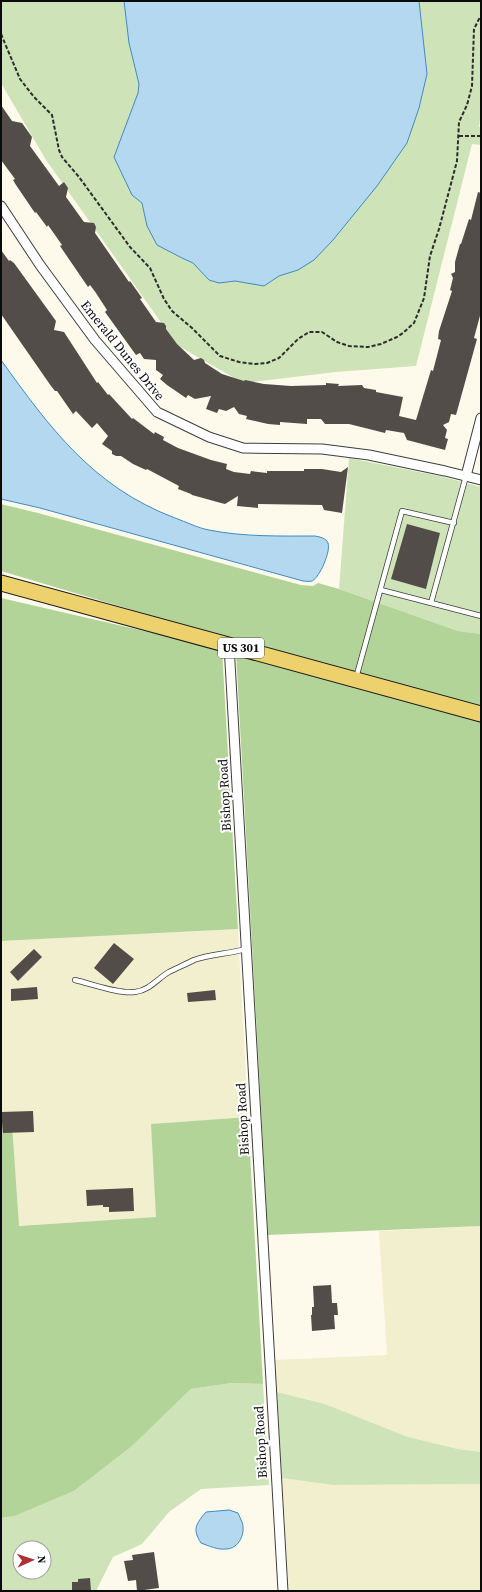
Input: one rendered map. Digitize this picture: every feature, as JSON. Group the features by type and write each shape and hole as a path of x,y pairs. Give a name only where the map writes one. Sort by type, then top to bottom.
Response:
{"main road":[{"name":"US 301","path":"1,584 481,714"}],"street":[{"name":"Emerald Dunes Drive","path":"1,206 40,265 95,340 157,412 209,438 243,448 330,450 369,455 481,480"},
{"path":"466,476 481,418"},
{"name":"Bishop Road","path":"229,645 282,1591"}],"lane":[{"path":"431,603 466,476"},
{"path":"356,680 402,511 454,523"},
{"path":"380,590 481,616"},
{"path":"75,980 124,993 146,990 168,972 194,960 211,955 245,949"}],"path":[{"path":"1,34 20,78 34,97 52,115 58,150 62,157 79,177 130,247 150,268 168,305 179,318 192,328 220,356 239,362 254,364 273,361 284,354 298,339 313,331 322,332 343,344 361,347 381,344 397,337 408,329 418,315 424,298 430,256 457,161 459,122 467,105 472,86 474,29 480,17"},
{"path":"459,136 481,136"}],"shaded area":[{"path":"238,929 248,1117 151,1124 157,1217 18,1226 12,1125 1,1125 1,941"},
{"path":"481,1226 481,1452 458,1449 408,1437 325,1404 277,1392 275,1360 387,1355 379,1231"},
{"path":"282,1478 333,1485 481,1484 481,1591 289,1591"}],"green space":[{"path":"1,1 481,1 481,111 479,127 481,127 481,145 472,144 416,366 336,372 243,383 177,345 46,160 1,83"},
{"path":"349,458 444,477 481,487 481,634 458,631 339,589"},
{"path":"1,504 301,585 313,586 318,583 458,631 481,634 481,707 235,641 235,639 230,639 1,571"},
{"path":"1,598 222,649 238,929 1,941"},
{"path":"236,653 481,720 481,1226 268,1235"},
{"path":"248,1117 263,1384 232,1383 191,1389 131,1447 74,1491 15,1516 1,1518 1,1125 12,1124 19,1226 156,1217 151,1124"},
{"path":"232,1383 263,1384 269,1485 201,1489 169,1512 142,1544 113,1557 96,1591 1,1591 1,1518 15,1516 74,1491 131,1447 191,1389"},
{"path":"277,1392 325,1404 408,1437 458,1449 481,1452 481,1484 333,1485 282,1478"}],"water":[{"path":"124,1 419,1 427,74 419,108 407,143 377,186 333,240 314,260 298,270 279,276 264,286 235,281 219,283 209,280 193,263 157,245 147,226 142,203 132,195 114,157 138,93 139,84 129,43"},
{"path":"1,360 56,432 76,453 120,490 146,505 205,529 249,535 315,536 323,538 327,541 329,547 321,569 315,579 312,581 303,581 40,508 1,499"},
{"path":"229,1510 238,1513 242,1522 243,1531 238,1543 231,1548 223,1549 214,1548 201,1543 198,1538 196,1527 206,1512"}],"building":[{"path":"1,105 12,121 22,123 32,137 30,146 59,186 64,182 68,188 66,197 84,222 94,223 96,227 95,233 142,298 140,299 156,322 164,323 166,329 177,344 194,360 201,358 205,363 222,374 244,381 264,384 291,386 326,385 326,383 339,384 338,386 362,385 364,388 376,390 376,392 403,397 399,416 416,420 431,370 433,371 441,340 438,339 439,331 452,291 450,290 453,278 451,274 455,272 455,262 460,244 469,219 471,220 478,192 481,193 481,312 474,338 477,339 456,415 451,414 449,422 443,425 447,430 445,438 448,439 445,450 407,440 404,433 386,430 385,433 349,424 325,424 321,419 307,419 307,424 280,422 280,425 246,419 247,416 239,414 234,407 226,411 219,409 217,413 206,409 211,396 195,399 188,395 186,398 167,385 160,379 163,375 156,370 156,360 144,359 140,353 136,355 105,312 107,310 96,293 90,285 88,287 60,246 62,245 48,225 47,227 36,212 35,213 13,180 15,179 1,160"},
{"path":"1,250 9,261 10,260 14,263 56,321 54,330 64,332 97,383 98,382 108,395 109,394 132,419 133,418 154,434 155,432 164,437 163,440 178,448 227,464 226,469 234,472 250,474 251,471 267,473 267,471 304,471 304,469 322,469 341,472 348,467 342,513 324,510 322,505 258,504 258,508 237,506 238,496 225,504 221,503 192,495 178,489 179,486 147,469 146,470 133,464 121,456 112,454 112,451 102,444 108,436 97,423 92,428 76,411 73,414 57,391 55,391 51,386 1,314"},
{"path":"407,524 440,533 426,589 391,579"},
{"path":"114,943 134,959 113,984 94,968"},
{"path":"34,949 42,957 18,981 10,972"},
{"path":"37,987 38,999 11,1001 11,989"},
{"path":"215,990 216,1000 188,1002 187,993"},
{"path":"33,1111 34,1132 3,1133 1,1112"},
{"path":"133,1188 134,1211 109,1212 109,1207 103,1207 103,1205 87,1206 86,1190"},
{"path":"331,1285 332,1303 337,1303 338,1315 334,1315 335,1329 312,1331 311,1315 312,1307 314,1307 313,1286"},
{"path":"154,1552 159,1588 137,1591 136,1580 128,1581 124,1561 133,1560 132,1555"},
{"path":"90,1578 91,1591 72,1591 72,1582 78,1582 78,1579"}]}
